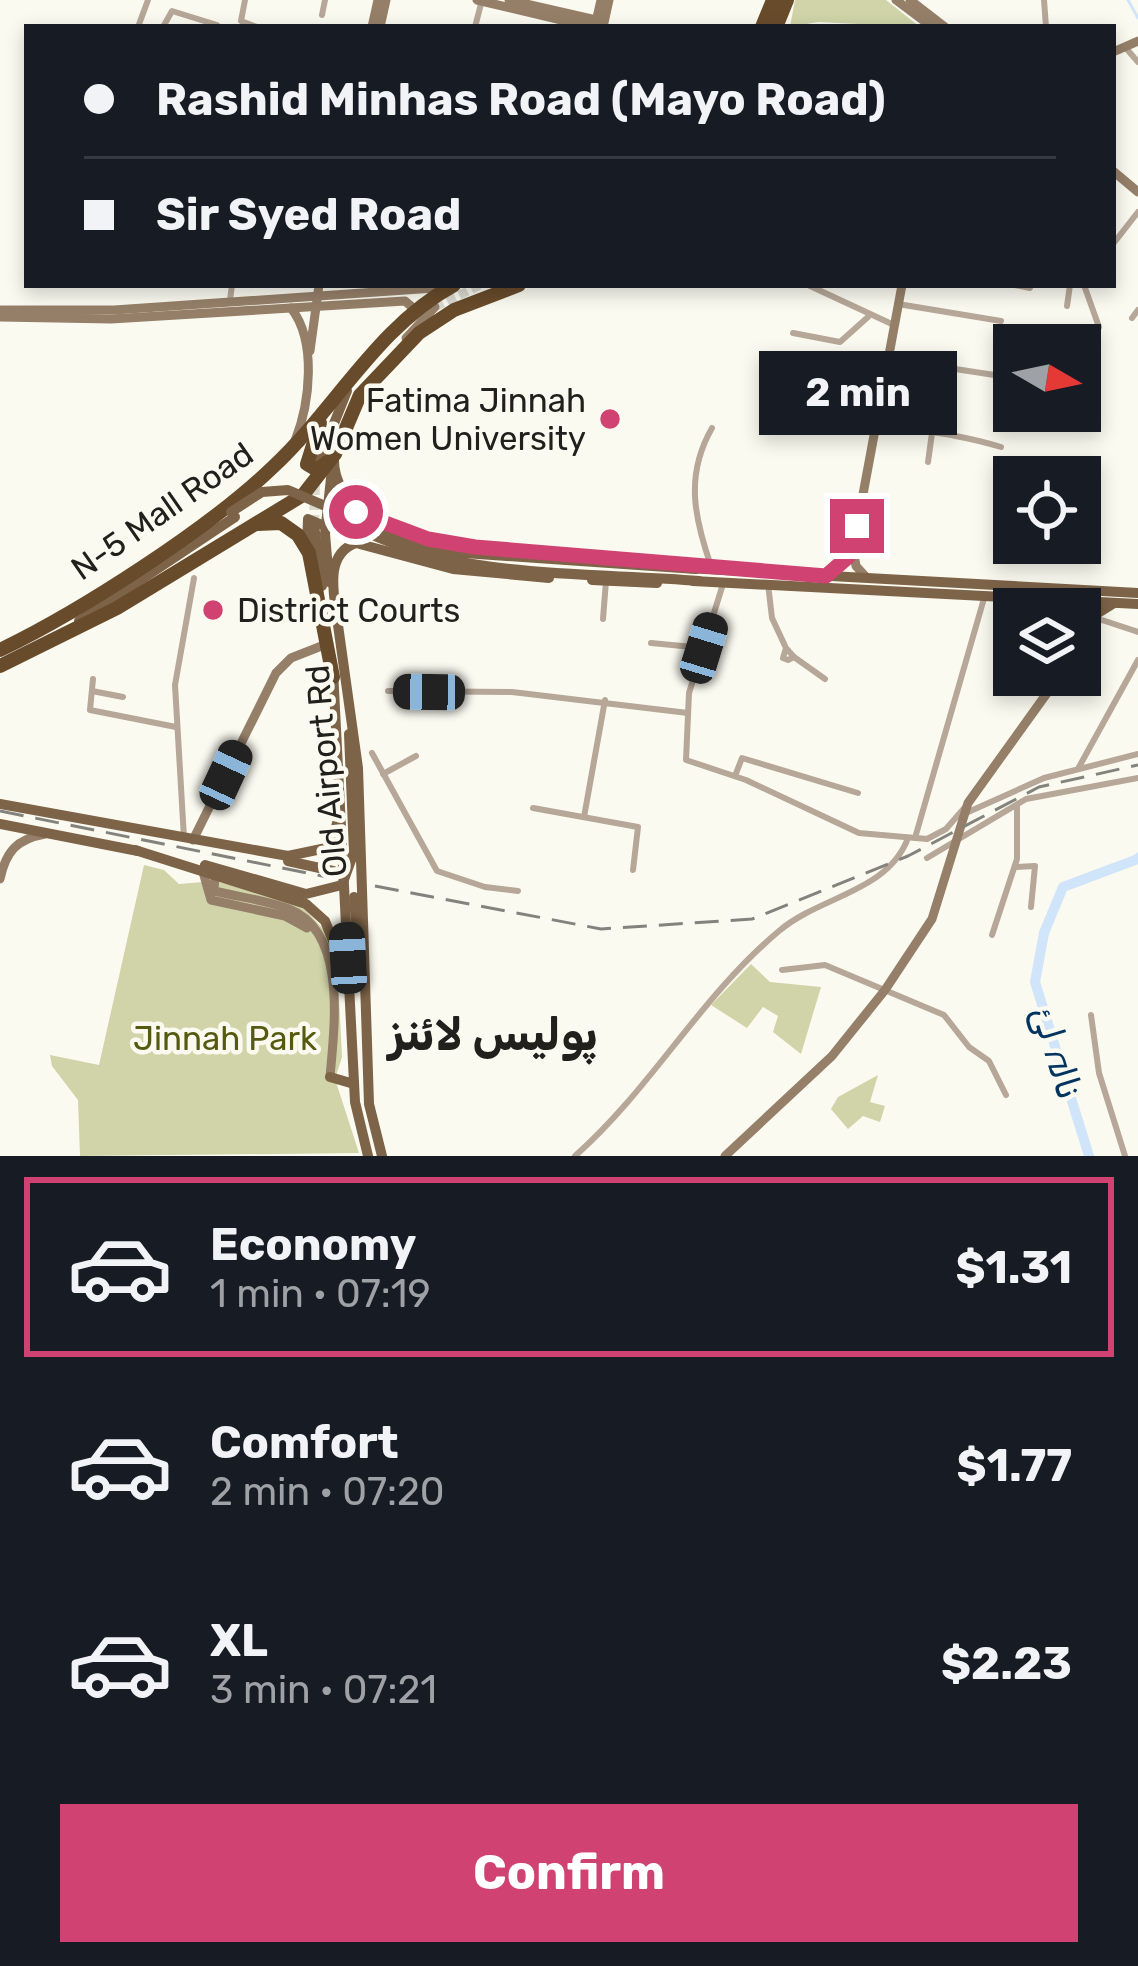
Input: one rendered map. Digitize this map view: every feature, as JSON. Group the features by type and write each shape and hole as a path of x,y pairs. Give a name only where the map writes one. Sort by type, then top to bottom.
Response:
{"highway":[{"name":"N-5 Mall Road","path":"0,650 148,561 290,451 370,355 449,288"},
{"path":"0,666 117,608 237,518 303,495 334,454 349,415 372,380 436,320 512,288"},
{"path":"325,411 308,464 320,469 334,454"},
{"path":"237,518 281,523 298,535 309,553 333,677"}],"main road":[{"path":"480,0 591,24"},
{"path":"509,0 593,24"},
{"path":"896,0 928,24"},
{"path":"910,0 941,24"},
{"path":"1116,51 1138,41"},
{"path":"0,314 426,288"},
{"path":"868,578 856,566 853,548 901,288"},
{"path":"290,451 304,412 321,296"},
{"path":"0,314 111,319 291,308 321,296 405,301 412,307 410,317"},
{"path":"291,308 303,323 308,369"},
{"path":"372,380 436,308"},
{"path":"316,466 336,411 370,355"},
{"path":"334,454 340,487 374,518"},
{"name":"Old Airport Rd","path":"334,454 325,534 349,687 362,843 360,1084 382,1156"},
{"path":"48,623 126,584 260,501 294,497 381,538 452,560 698,575"},
{"path":"366,544 340,525 340,514 347,510 447,543 724,582 993,595"},
{"path":"309,553 308,519 319,521 325,534"},
{"name":"Old Airport Rd","path":"314,525 333,677 351,1038 368,1156"},
{"path":"338,620 332,579 337,559 346,546 366,544 466,571 606,581 732,570 1112,597 1138,604"},
{"path":"826,576 853,548"},
{"path":"1101,601 1138,593"},
{"path":"1101,608 1112,597"},
{"path":"189,839 258,703 289,653 324,645"},
{"path":"208,871 306,894 326,892 349,878 354,852 349,687"},
{"path":"725,1156 832,1056 885,989 932,919 966,809 1045,696"},
{"path":"232,849 304,856 331,848 340,778"},
{"path":"0,804 333,871"},
{"path":"0,824 135,850 293,898 325,920 341,952 351,1038"},
{"path":"0,879 11,849 29,837 45,834"},
{"path":"344,848 351,873 360,863 362,843"},
{"path":"208,871 214,891 299,914 326,950 334,1036 330,1077 360,1084 354,897"}],"street":[{"path":"322,15 325,0"},
{"path":"166,24 172,11 214,24"},
{"path":"1125,47 1138,62"},
{"path":"1116,240 1138,212"},
{"path":"230,300 232,288"},
{"path":"814,288 868,317 894,325"},
{"path":"1067,306 1070,288"},
{"path":"1085,288 1098,324"},
{"path":"898,304 1001,321"},
{"path":"794,333 846,341 868,317"},
{"path":"887,358 993,375"},
{"path":"874,424 1001,447"},
{"path":"712,428 699,451 693,497 712,570"},
{"path":"928,462 932,434"},
{"path":"189,839 176,727 176,668 194,578"},
{"path":"603,620 606,581"},
{"path":"724,582 688,693 686,760 734,776 835,827 927,839 946,829 966,809 1079,767 1138,754"},
{"path":"768,584 772,618 786,648 783,658 794,657 825,679"},
{"path":"575,1156 726,979 802,914 893,868 911,838 985,595"},
{"path":"1101,620 1138,632"},
{"path":"651,643 704,648"},
{"path":"1079,767 1138,660"},
{"path":"93,680 94,712 176,727"},
{"path":"91,691 124,698"},
{"path":"388,691 605,700 688,712"},
{"path":"584,817 605,700"},
{"path":"372,754 437,871 484,887 518,891"},
{"path":"383,774 416,756"},
{"path":"734,776 742,758 858,793"},
{"path":"927,859 1017,805 1077,786 1138,778"},
{"path":"992,935 1015,867 1021,829 1017,805"},
{"path":"533,808 638,827 633,870"},
{"path":"1015,867 1035,866 1031,907"},
{"path":"782,970 820,964 950,1019 969,1047 989,1060 1006,1095"},
{"path":"1091,1015 1099,1072 1125,1156"}],"green space":[{"path":"795,0 886,0 916,24 818,22 791,24"},
{"name":"Jinnah Park","path":"144,865 164,870 179,884 215,881 287,899 302,906 327,933 337,957 342,1057 335,1079 359,1153 80,1156 78,1100 52,1066 50,1055 99,1065"},
{"path":"751,964 770,982 821,987 801,1054 773,1032 778,1016 763,1007 747,1028 711,1005"},
{"path":"878,1075 870,1102 885,1106 880,1122 863,1116 848,1129 831,1109 838,1097"}],"waterway":[{"path":"1128,0 1138,18"},
{"name":"نالہ لئ","path":"1132,858 1138,854"},
{"name":"نالہ لئ","path":"1089,1156 1035,982 1044,933 1063,887 1138,859"}],"tunnel":[{"path":"435,307 474,288"},
{"path":"314,525 315,480"}],"railway":[{"path":"375,886 601,929 752,919 908,856 1039,787 1138,765"},
{"path":"0,811 327,877"}],"place":[{"name":"Fatima Jinnah Women University","path":"610,419"},
{"name":"District Courts","path":"213,610"}],"district":[{"name":"پولیس لائنز","path":"493,1034"}],"route":[{"path":"356,512 428,539 475,547 696,569 826,576 848,557 857,526"}]}
